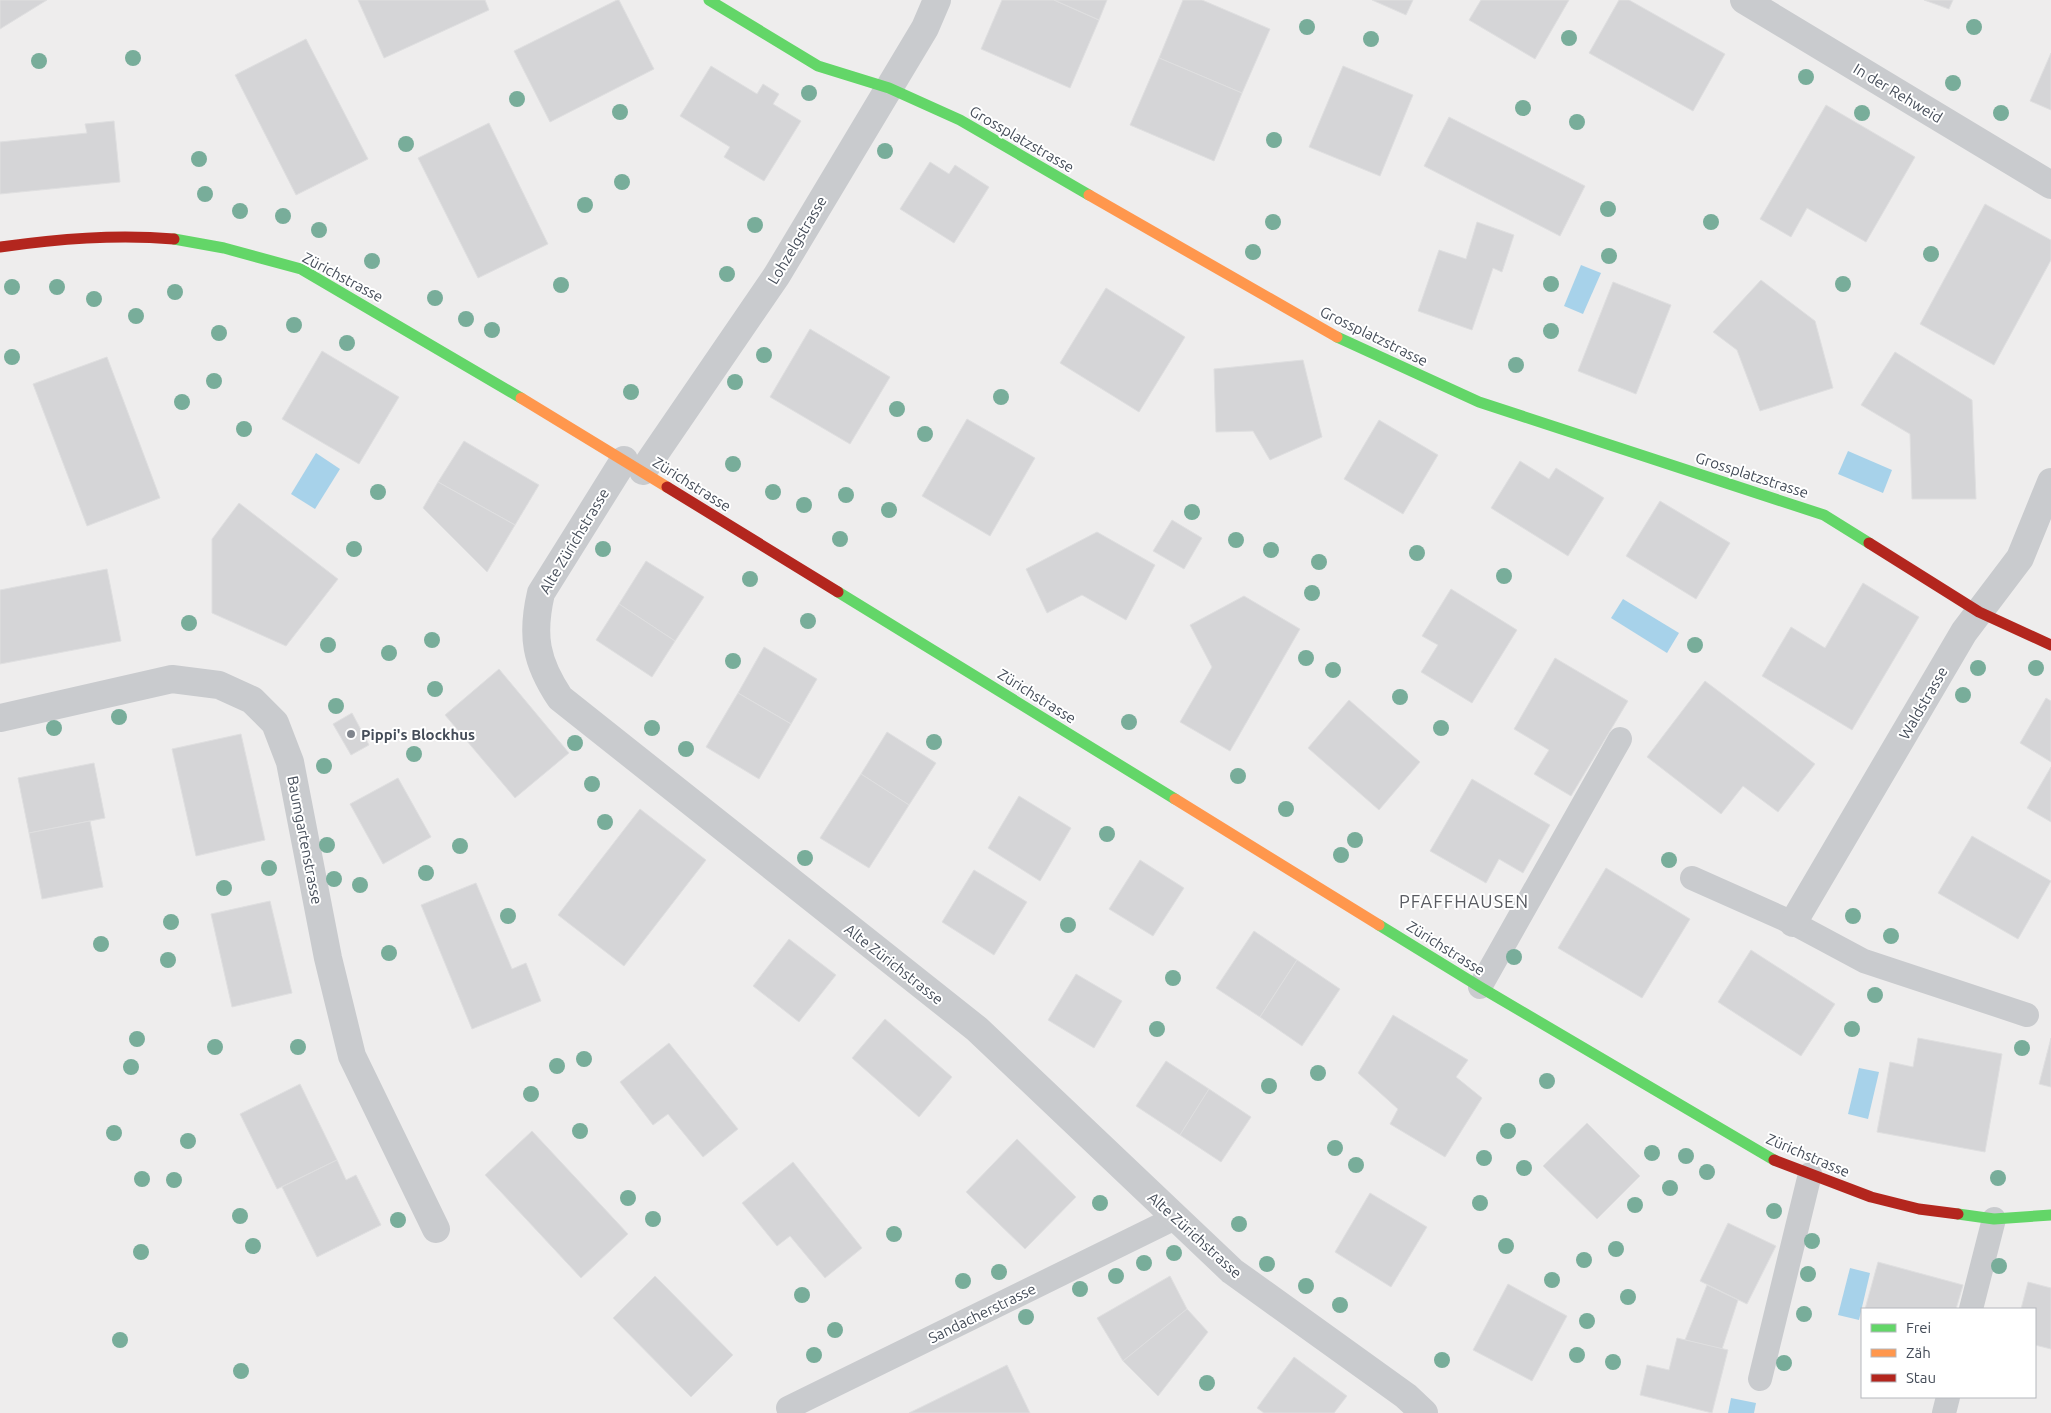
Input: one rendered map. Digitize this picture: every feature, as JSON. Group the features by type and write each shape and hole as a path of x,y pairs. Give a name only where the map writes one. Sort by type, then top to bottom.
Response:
{"street":[{"name":"Grossplatzstrasse","path":"709,0 818,66 888,88 960,120 1332,335 1479,402 1824,515 1979,612 2051,644"},
{"name":"Lohzelgstrasse","path":"633,466 777,275 925,28 937,0"},
{"name":"In der Rehweid","path":"1744,0 2051,185"},
{"name":"Zürichstrasse","path":"0,246 63,238 140,236 184,240 224,248 300,269 396,322 1480,986 1778,1162 1870,1197 1919,1209 1994,1219 2051,1215"},
{"name":"Alte Zürichstrasse","path":"633,466 541,593 535,617 536,647 545,676 560,698 977,1029 1232,1271 1406,1396 1424,1413"},
{"name":"Waldstrasse","path":"1793,924 1964,632 2020,558 2051,482"},
{"name":"Baumgartenstrasse","path":"0,718 172,679 219,684 252,700 275,723 290,762 328,958 352,1056 436,1229"}],"lane":[{"path":"1480,986 1620,739"},
{"path":"1692,878 1793,924 1864,961 2027,1014"},
{"path":"1760,1379 1810,1174"},
{"name":"Sandacherstrasse","path":"788,1408 1176,1218"},
{"path":"1971,1308 1994,1219"},
{"path":"1944,1413 1948,1398"}],"water":[{"path":"1581,265 1601,273 1583,314 1564,306"},
{"path":"1848,451 1892,470 1883,493 1838,474"},
{"path":"316,453 340,469 315,509 291,494"},
{"path":"1623,599 1679,633 1667,653 1611,618"},
{"path":"1859,1068 1879,1072 1868,1119 1848,1114"},
{"path":"1850,1268 1870,1273 1859,1320 1838,1315"},
{"path":"1731,1398 1756,1403 1754,1413 1728,1413"}],"building":[{"path":"0,0 47,0 0,29"},
{"path":"358,0 485,0 489,10 384,58"},
{"path":"619,0 654,69 550,122 514,51"},
{"path":"1002,0 1054,0 1099,20 1070,88 981,49"},
{"path":"1054,0 1107,0 1099,20"},
{"path":"1183,0 1202,0 1270,29 1242,93 1159,58"},
{"path":"1372,0 1413,0 1406,15"},
{"path":"1481,0 1569,0 1535,59 1469,20"},
{"path":"1619,0 1629,0 1725,54 1693,111 1589,53"},
{"path":"1924,0 1953,0 1949,9"},
{"path":"306,39 368,159 296,195 235,75"},
{"path":"2051,53 2051,110 2030,101"},
{"path":"1159,58 1242,93 1214,161 1130,125"},
{"path":"711,66 757,94 763,84 779,94 773,104 801,121 764,181 724,157 730,147 680,116"},
{"path":"1343,66 1413,95 1380,176 1309,147"},
{"path":"1826,105 1915,157 1866,242 1807,208 1791,237 1760,219"},
{"path":"1449,117 1585,186 1560,236 1424,166"},
{"path":"114,121 120,182 0,194 0,142 87,133 85,124"},
{"path":"489,123 548,244 478,278 418,158"},
{"path":"930,162 949,174 955,165 989,187 954,243 900,209"},
{"path":"1985,204 2051,240 2051,260 1994,365 1920,324"},
{"path":"1477,222 1514,235 1502,272 1493,268 1472,330 1418,311 1439,250 1466,259"},
{"path":"1761,280 1815,321 1833,388 1760,411 1737,350 1713,332"},
{"path":"1613,282 1671,305 1636,394 1578,371"},
{"path":"1106,288 1185,337 1139,412 1060,363"},
{"path":"810,329 890,377 850,444 770,397"},
{"path":"322,351 399,397 359,464 282,419"},
{"path":"1895,352 1972,400 1976,499 1912,499 1910,434 1861,405"},
{"path":"107,357 160,498 87,526 33,384"},
{"path":"1303,360 1322,437 1270,460 1253,431 1216,432 1214,369"},
{"path":"967,419 1035,458 990,536 922,496"},
{"path":"1379,420 1438,455 1403,514 1344,479"},
{"path":"464,441 539,485 515,525 438,482"},
{"path":"1520,461 1549,479 1556,468 1604,498 1568,556 1491,508"},
{"path":"438,482 515,525 487,572 423,508"},
{"path":"1660,501 1730,543 1696,599 1626,556"},
{"path":"239,503 338,579 286,646 212,613 212,539"},
{"path":"1172,520 1202,538 1184,569 1153,551"},
{"path":"1097,532 1155,565 1126,620 1082,595 1047,613 1026,569"},
{"path":"646,561 704,597 675,641 619,604"},
{"path":"107,569 121,641 0,664 0,590"},
{"path":"1863,583 1919,617 1852,730 1762,676 1791,627 1825,648"},
{"path":"1451,589 1517,630 1472,703 1421,672 1438,645 1422,636"},
{"path":"1244,596 1300,629 1230,751 1180,722 1212,667 1190,625"},
{"path":"619,604 675,641 652,677 596,640"},
{"path":"764,647 817,679 791,724 738,693"},
{"path":"1555,658 1628,701 1571,796 1534,774 1549,750 1514,729"},
{"path":"499,669 569,753 515,798 445,715"},
{"path":"1705,681 1815,764 1778,812 1743,786 1721,814 1647,757"},
{"path":"738,693 791,724 759,779 706,747"},
{"path":"2046,698 2051,701 2051,762 2020,743"},
{"path":"1349,700 1420,762 1379,810 1308,748"},
{"name":"Pippi's Blockhus","path":"352,713 369,745 351,755 333,724"},
{"path":"887,732 936,763 909,805 861,774"},
{"path":"241,734 265,840 196,856 172,749"},
{"path":"94,763 105,818 29,833 18,778"},
{"path":"2051,767 2051,822 2027,808"},
{"path":"861,774 909,805 869,868 820,838"},
{"path":"398,778 431,837 383,864 350,804"},
{"path":"1472,779 1550,825 1523,873 1499,859 1486,883 1430,851"},
{"path":"1019,796 1071,828 1040,881 988,848"},
{"path":"640,809 706,860 624,966 558,915"},
{"path":"90,821 103,887 42,899 29,833"},
{"path":"1972,836 2051,881 2018,939 1938,893"},
{"path":"1140,860 1184,888 1153,936 1109,909"},
{"path":"1606,868 1690,919 1642,998 1558,948"},
{"path":"974,870 1027,902 994,955 942,922"},
{"path":"476,883 512,969 526,963 541,1001 472,1029 421,905"},
{"path":"270,901 292,993 232,1007 211,914"},
{"path":"1254,931 1297,960 1260,1017 1216,988"},
{"path":"789,939 836,975 799,1022 753,986"},
{"path":"1751,950 1835,1004 1801,1056 1718,1002"},
{"path":"1297,960 1340,989 1302,1046 1260,1017"},
{"path":"1076,974 1122,1001 1094,1048 1048,1020"},
{"path":"1393,1015 1468,1060 1456,1077 1482,1098 1445,1157 1390,1124 1398,1109 1358,1073"},
{"path":"885,1019 952,1077 919,1117 852,1058"},
{"path":"1918,1038 2002,1054 1985,1152 1877,1132 1890,1062 1913,1067"},
{"path":"2051,1038 2051,1087 2039,1084"},
{"path":"669,1043 738,1129 703,1157 668,1114 653,1125 620,1082"},
{"path":"1166,1061 1209,1089 1180,1135 1136,1106"},
{"path":"300,1084 337,1160 277,1189 240,1114"},
{"path":"1209,1089 1251,1117 1221,1162 1180,1135"},
{"path":"1587,1123 1640,1176 1597,1219 1543,1166"},
{"path":"532,1131 628,1234 581,1278 485,1175"},
{"path":"1017,1139 1076,1197 1025,1249 966,1192"},
{"path":"337,1160 346,1180 356,1175 381,1225 317,1257 282,1187"},
{"path":"793,1162 862,1248 825,1278 790,1236 777,1246 742,1203"},
{"path":"1370,1193 1427,1227 1391,1287 1335,1252"},
{"path":"1728,1223 1776,1246 1747,1304 1700,1281"},
{"path":"1878,1262 1963,1285 1956,1308 1865,1308"},
{"path":"655,1276 733,1355 691,1397 613,1318"},
{"path":"1170,1276 1187,1309 1123,1361 1097,1318"},
{"path":"2028,1282 2051,1288 2051,1349 2036,1345 2036,1308 2021,1308"},
{"path":"1508,1284 1567,1316 1532,1381 1473,1350"},
{"path":"1707,1285 1738,1300 1722,1349 1685,1340"},
{"path":"1187,1309 1208,1332 1158,1396 1123,1361"},
{"path":"1677,1338 1728,1350 1712,1413 1640,1395 1647,1365 1669,1370"},
{"path":"1294,1357 1347,1396 1334,1413 1264,1413 1257,1408"},
{"path":"1007,1365 1030,1413 909,1413"}],"traffic: fast":[{"path":"709,0 818,66 889,88 960,120 1089,195"},
{"path":"174,239 224,248 301,269 521,398"},
{"path":"1337,337 1479,402 1824,515 1869,543"},
{"path":"838,592 1175,799"},
{"path":"1379,925 1480,987 1774,1160"},
{"path":"1958,1214 1994,1219 2051,1215"}],"traffic: slow":[{"path":"1089,195 1337,337"},
{"path":"521,398 667,487"},
{"path":"1175,799 1379,925"}],"traffic: jam":[{"path":"0,247 87,238 174,239"},
{"path":"667,487 838,592"},
{"path":"1869,543 1979,612 2051,645"},
{"path":"1774,1160 1871,1197 1919,1209 1958,1214"}],"place":[{"name":"Pippi's Blockhus","path":"351,734"}],"district":[{"name":"PFAFFHAUSEN","path":"1464,901"}]}
